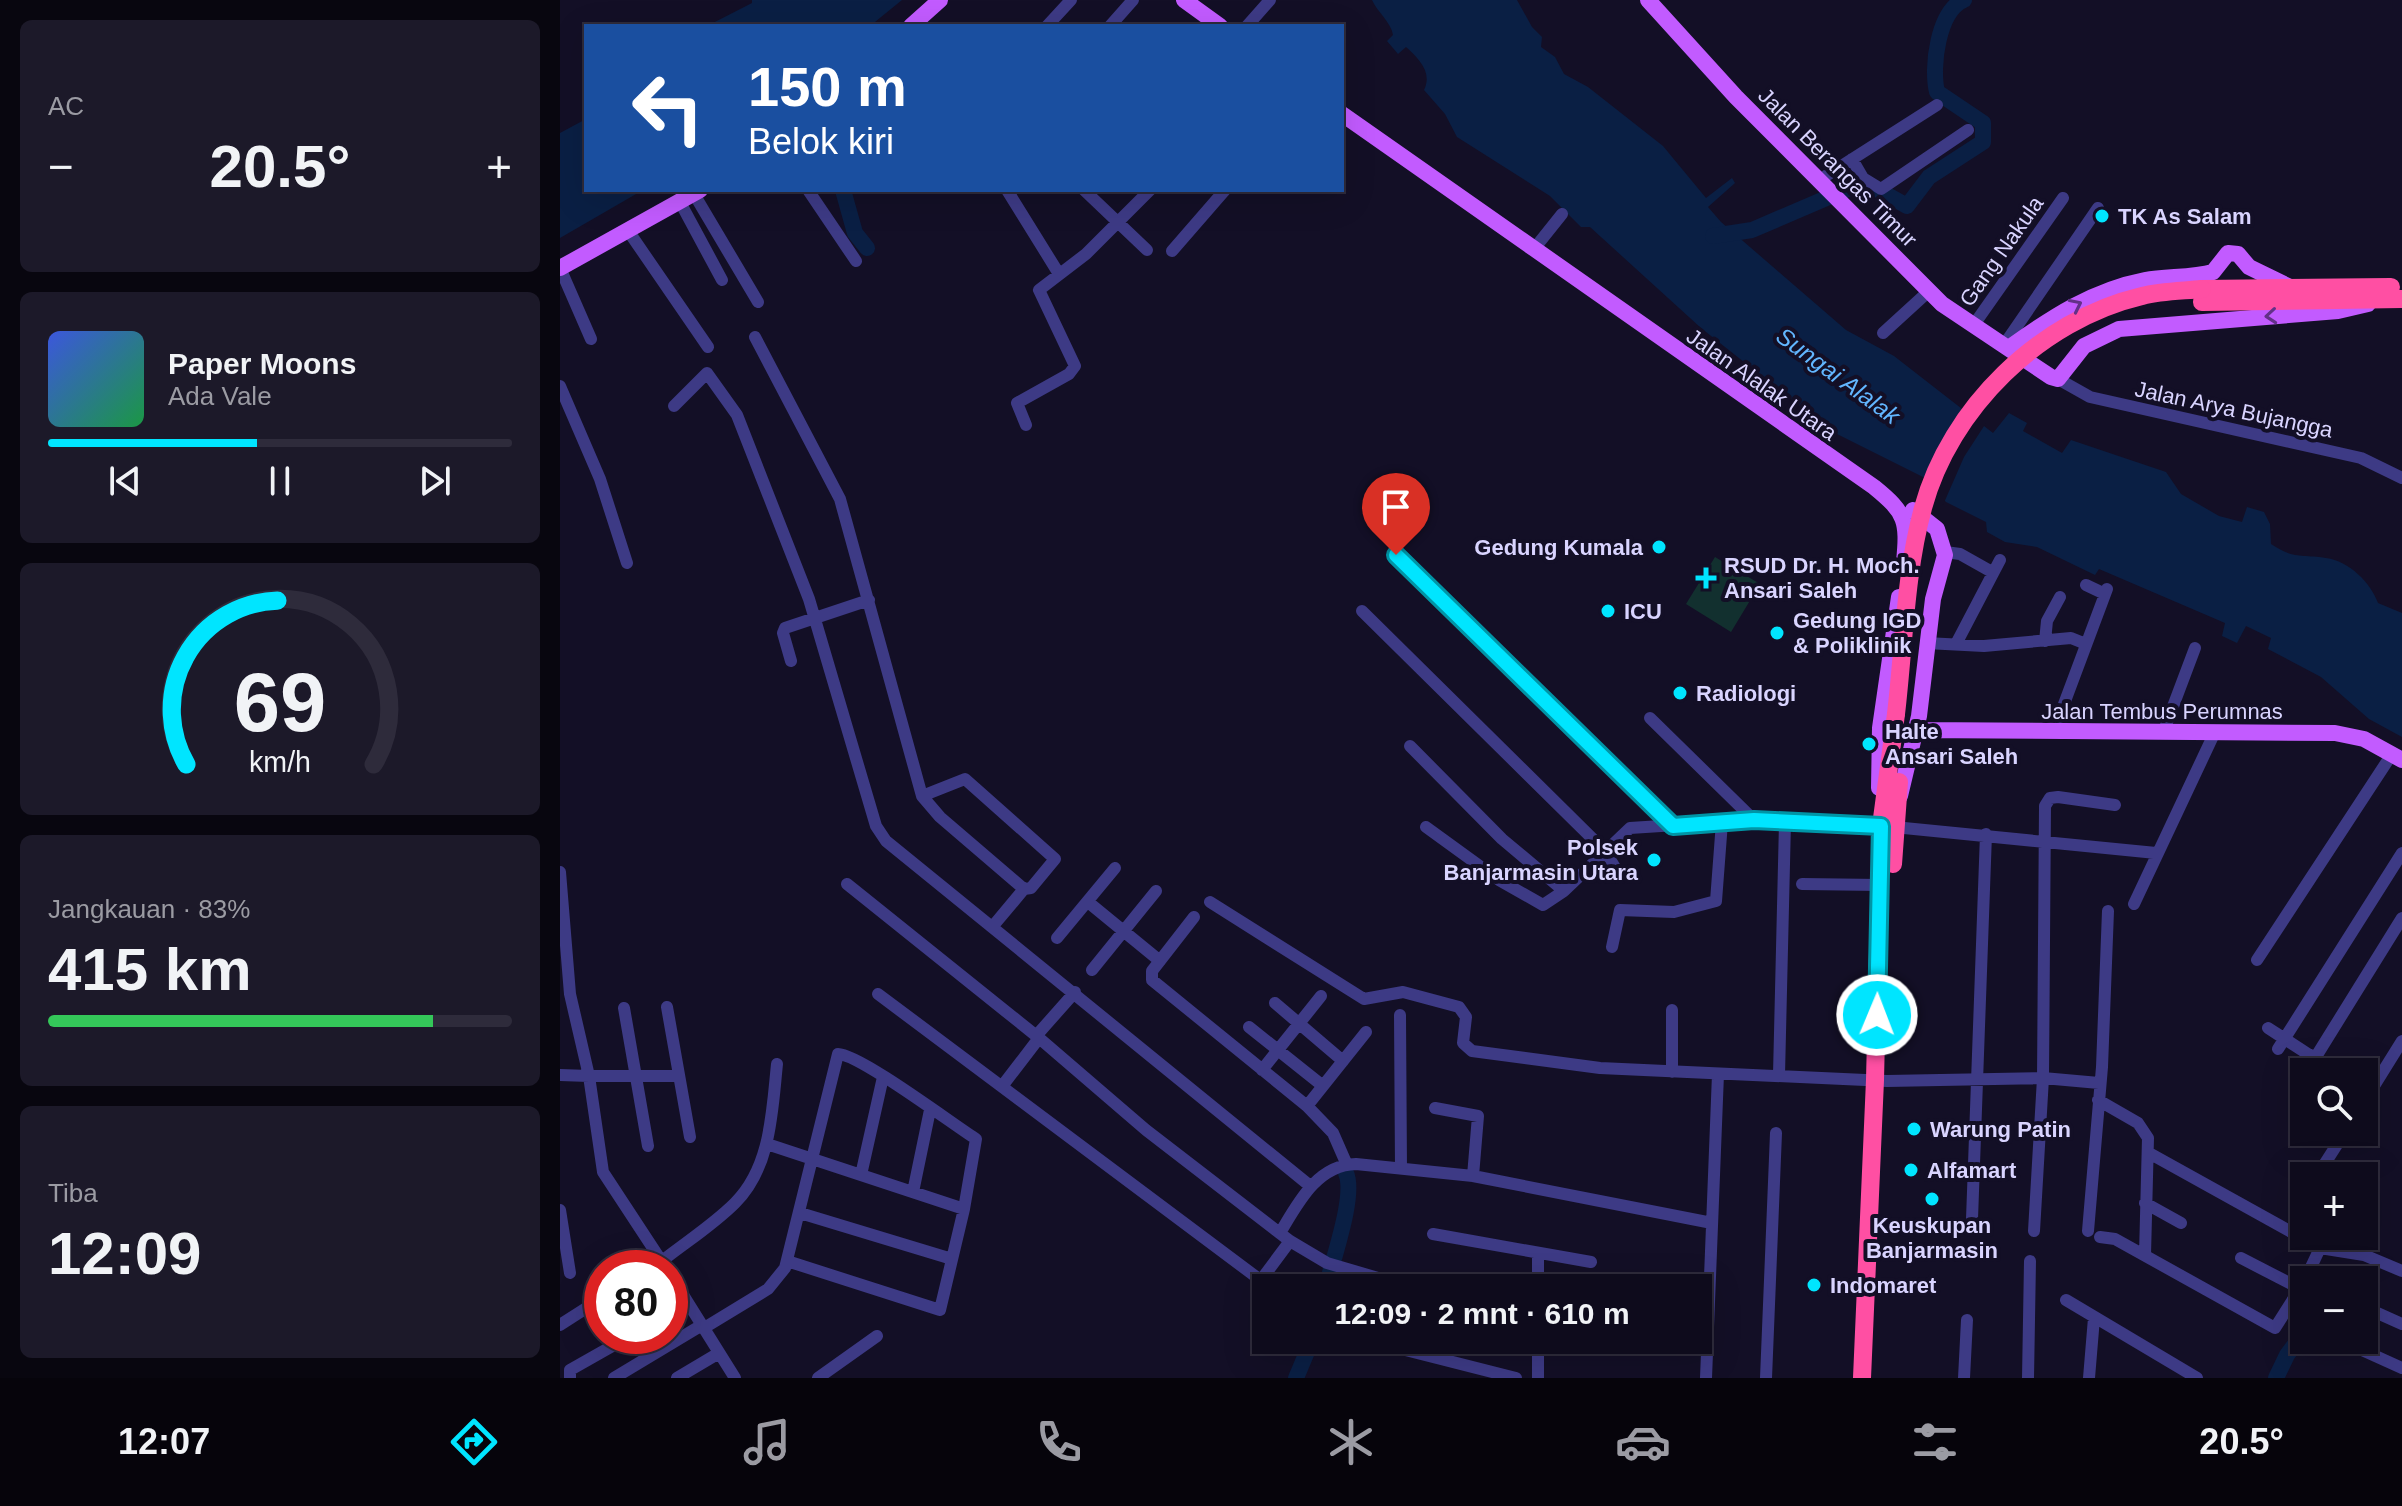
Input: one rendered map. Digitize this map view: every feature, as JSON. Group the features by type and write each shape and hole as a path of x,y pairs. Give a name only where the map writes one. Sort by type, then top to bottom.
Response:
{"highway":[{"path":"2202,296 2290,287 2402,286"},
{"path":"1881,1081 1880,885 1907,720 1922,511 1942,457 1969,414 2021,359 2085,319 2140,296 2402,299"},
{"path":"1862,1378 1870,1295 1881,1081 1888,823"},
{"path":"1870,1295 1873,1378"}],"main road":[{"path":"913,24 940,0"},
{"path":"1184,0 1217,24"},
{"name":"Jalan Berangas Timur","path":"1648,0 1736,97 1846,203 1929,291 2039,372 2058,379"},
{"name":"Jalan Alalak Utara","path":"1344,115 1909,514 1937,529 1945,552"},
{"path":"560,268 691,195"},
{"path":"2007,346 2068,308 2100,293 2160,277 2204,275 2213,272 2228,253 2238,254 2249,267 2290,287"},
{"path":"2058,379 2084,346 2119,329 2338,311 2366,305 2374,300"},
{"path":"1888,823 1880,728 1909,514"},
{"path":"1907,720 1945,552"},
{"name":"Jalan Tembus Perumnas","path":"1907,720 2060,733 2335,733 2364,739 2397,757"}],"street":[{"path":"1049,24 1071,0"},
{"path":"1112,24 1133,0"},
{"path":"1249,24 1270,0"},
{"path":"1826,184 1852,159 1937,105"},
{"path":"1852,159 1863,178 1881,189 1968,130"},
{"path":"809,192 856,261"},
{"path":"1008,192 1029,222 1048,262 1059,274"},
{"path":"1086,192 1147,250"},
{"path":"1026,425 1017,403 1069,374 1075,366 1039,295 1041,287 1118,225 1148,192"},
{"path":"1172,251 1223,192"},
{"path":"691,195 722,280"},
{"path":"691,195 758,302"},
{"name":"Gang Nakula","path":"1973,326 2063,198"},
{"path":"2007,346 2098,208"},
{"path":"1534,249 1562,214"},
{"path":"629,232 708,347"},
{"path":"560,268 591,339"},
{"path":"1883,333 1929,291"},
{"path":"755,337 834,484 922,796 940,817 1024,889"},
{"path":"674,406 707,373 737,415 815,617 876,826 886,841 1309,1185"},
{"name":"Jalan Arya Bujangga","path":"2058,379 2090,397 2341,453 2402,478"},
{"path":"560,386 600,479 627,563"},
{"path":"1945,552 1955,552 1992,572"},
{"path":"1396,555 1673,826"},
{"path":"1956,644 2000,560"},
{"path":"2060,733 2064,704 2106,592 2086,585"},
{"path":"2045,641 2047,621 2060,597"},
{"path":"791,661 783,631 869,600"},
{"path":"1362,611 1605,851 1619,874"},
{"path":"1926,643 1984,646 2071,638 2086,644"},
{"path":"2163,733 2195,648"},
{"path":"1650,718 1754,820"},
{"path":"2134,904 2214,734"},
{"path":"1410,746 1502,839 1564,891"},
{"path":"2257,960 2397,757"},
{"path":"922,796 965,779 1055,857 1055,862 1031,888 1024,889 993,926"},
{"path":"2034,1231 2043,1081 2045,806 2050,798 2115,805"},
{"path":"1426,827 1538,904 1553,901 1630,828 1754,820 1888,823 2043,843 2156,853"},
{"path":"1612,947 1620,910 1674,912 1716,901 1722,822"},
{"path":"1779,1075 1785,822"},
{"path":"1972,1219 1986,834"},
{"path":"2281,1044 2402,853"},
{"path":"1057,938 1115,868"},
{"path":"560,872 570,994 589,1076 603,1172 654,1250"},
{"path":"847,884 1037,1037 1146,1130 1285,1237 1331,1265 1363,1274"},
{"path":"1802,884 1880,885"},
{"path":"1092,970 1156,891"},
{"path":"1088,902 1160,961"},
{"path":"1210,902 1364,999 1403,992 1459,1007 1466,1017 1463,1043 1472,1051 1600,1068 1881,1081 2043,1081 2099,1091 2143,1128 2149,1153 2143,1239 2145,1255"},
{"path":"2088,1231 2108,911"},
{"path":"1194,917 1152,971 1154,982 1330,1128 1342,1167"},
{"path":"2268,1028 2281,1044 2311,1056 2317,1055 2402,918"},
{"path":"1003,1085 1037,1037 1075,992"},
{"path":"878,994 1253,1274"},
{"path":"1262,1070 1321,996"},
{"path":"1275,1003 1343,1061"},
{"path":"667,1007 690,1137"},
{"path":"624,1008 648,1146"},
{"path":"1672,1010 1672,1072"},
{"path":"1400,1015 1398,1097 1401,1168"},
{"path":"1249,1027 1323,1086"},
{"path":"1307,1106 1366,1032"},
{"path":"2378,1080 2402,1041"},
{"path":"614,1378 768,1289 787,1261 835,1057 842,1053 977,1140 964,1209 938,1310 787,1261"},
{"path":"679,1250 736,1203 757,1172 767,1144 777,1064"},
{"path":"1708,1274 1718,1074"},
{"path":"560,1075 679,1076"},
{"path":"861,1175 883,1077"},
{"path":"1435,1108 1478,1116 1473,1176"},
{"path":"913,1192 930,1110"},
{"path":"1766,1378 1776,1133"},
{"path":"767,1144 964,1209"},
{"path":"2149,1153 2290,1231"},
{"path":"1270,1274 1309,1185 1342,1167 1401,1168 1473,1176 1712,1223"},
{"path":"2145,1203 2181,1223"},
{"path":"560,1210 570,1273"},
{"path":"800,1213 952,1259"},
{"path":"1433,1234 1591,1262"},
{"path":"2100,1237 2143,1239"},
{"path":"2115,1239 2275,1328 2290,1306"},
{"path":"2333,1250 2364,1255 2402,1271"},
{"path":"1538,1255 1538,1274"},
{"path":"2241,1258 2290,1278"},
{"path":"2028,1378 2030,1261"},
{"path":"2066,1300 2197,1378"},
{"path":"688,1303 735,1378"},
{"path":"560,1325 584,1310"},
{"path":"2378,1313 2402,1324"},
{"path":"2089,1378 2094,1318"},
{"path":"1964,1378 1967,1320"},
{"path":"818,1378 877,1336"},
{"path":"677,1378 719,1353"},
{"path":"566,1376 601,1354"},
{"path":"1421,1354 1516,1378"},
{"path":"1538,1354 1538,1378"},
{"path":"1704,1354 1706,1378"},
{"path":"2371,1354 2402,1368"}],"green space":[{"path":"1715,557 1760,584 1731,632 1686,604"}],"water":[{"path":"752,0 902,0 872,24 711,24 752,3"},
{"name":"Sungai Alalak","path":"1372,0 1517,0 1532,27 1542,37 1541,47 1555,57 1564,74 1588,87 1663,146 1706,198 1732,178 1735,183 1708,207 1721,222 1846,330 1894,356 1993,433 2009,413 2027,423 2023,431 2062,453 2071,440 2166,472 2181,494 2219,516 2242,522 2247,507 2264,512 2270,524 2271,544 2279,549 2292,554 2335,560 2351,568 2365,581 2378,603 2402,613 2402,737 2369,719 2321,677 2268,649 2271,638 2246,626 2237,643 2222,636 2225,623 2099,569 2095,575 2037,547 2005,542 1987,532 1986,522 1946,502 1923,477 1831,431 1701,328 1590,227 1581,227 1550,196 1457,137 1445,114 1424,90 1427,77 1419,61 1406,47 1398,54 1387,41 1393,35 1392,30"},
{"path":"584,120 584,192 640,192 560,238 560,133"}],"pier":[{"path":"1965,407 1986,423 1964,457 1943,505 1923,483"}],"waterway":[{"path":"1713,236 1752,230 1864,182 1907,206 1929,177 1983,142 1983,123 1937,92 1935,81 1942,27 1955,6 1964,0"},
{"path":"844,192 855,233 867,248"},
{"path":"1330,1274 1346,1212 1346,1173"},
{"path":"2276,1378 2290,1351"},
{"path":"1296,1378 1306,1354"}],"place":[{"name":"TK As Salam","path":"2102,216"},
{"name":"Gedung Kumala","path":"1659,547"},
{"name":"RSUD Dr. H. Moch. Ansari Saleh","path":"1706,578"},
{"name":"ICU","path":"1608,611"},
{"name":"Gedung IGD & Poliklinik","path":"1777,633"},
{"name":"Radiologi","path":"1680,693"},
{"name":"Halte Ansari Saleh","path":"1869,744"},
{"name":"Polsek Banjarmasin Utara","path":"1654,860"},
{"name":"Warung Patin","path":"1914,1129"},
{"name":"Alfamart","path":"1911,1170"},
{"name":"Keuskupan Banjarmasin","path":"1932,1199"},
{"name":"Indomaret","path":"1814,1285"}],"route":[{"path":"1396,555 1673,826 1754,820 1881,826 1877,1015"}]}
